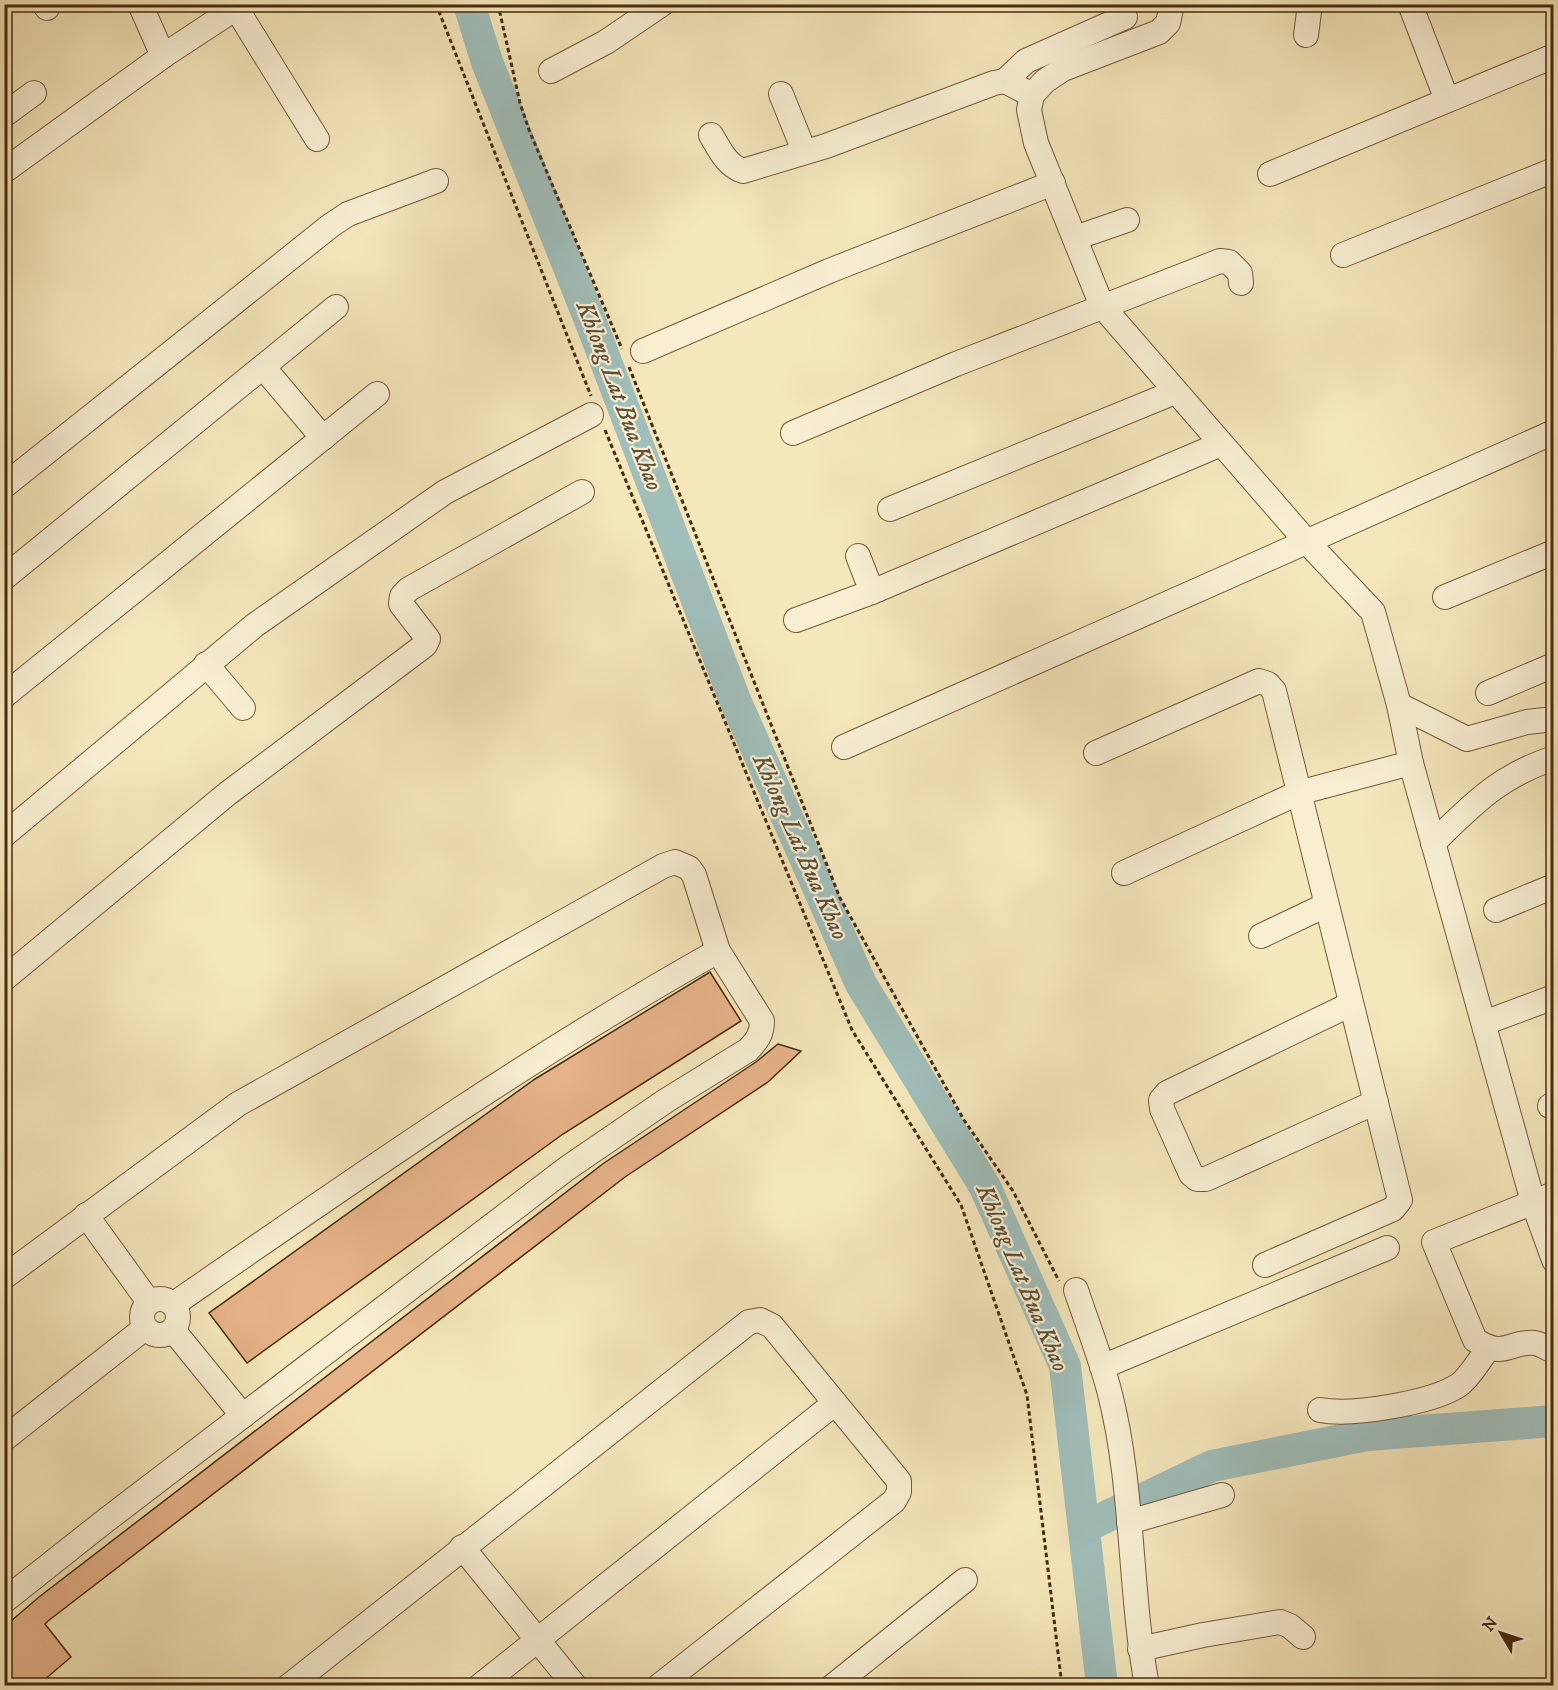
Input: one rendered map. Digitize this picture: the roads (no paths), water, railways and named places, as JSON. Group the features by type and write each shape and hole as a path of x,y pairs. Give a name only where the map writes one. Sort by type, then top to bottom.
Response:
{"street":[{"path":"140,4 163,56"},
{"path":"551,71 606,42 662,4"},
{"path":"1306,35 1310,4"},
{"path":"1410,4 1447,100"},
{"path":"4,171 163,56 239,6 316,139"},
{"path":"1177,7 1168,23 1159,32 1063,69 1032,95 1029,110 1036,143 1102,306 1307,542 1373,612 1400,705 1411,763 1484,1023 1543,1198 1554,1260"},
{"path":"711,135 733,168 743,171 826,146 974,88 1005,81 1026,61 1125,18"},
{"path":"1270,174 1554,57"},
{"path":"1005,81 1032,95"},
{"path":"4,115 34,93"},
{"path":"781,94 804,151"},
{"path":"1343,255 1554,170"},
{"path":"4,486 330,226 348,214 436,181"},
{"path":"630,354 829,271 1053,183"},
{"path":"1075,238 1127,220"},
{"path":"793,433 1102,306 1220,261 1229,262 1240,273 1241,284"},
{"path":"4,578 336,307"},
{"path":"263,367 323,438"},
{"path":"890,509 1175,392"},
{"path":"4,696 377,394"},
{"path":"4,835 255,625 445,492 596,414"},
{"path":"843,747 1554,432"},
{"path":"796,620 872,592 1004,524 1221,444"},
{"path":"4,979 227,794 425,645 428,639 426,633 401,604 402,596 409,589 582,492"},
{"path":"1445,597 1554,552"},
{"path":"858,556 872,592"},
{"path":"206,664 243,708"},
{"path":"1488,693 1554,665"},
{"path":"1096,753 1259,681 1268,684 1274,691 1400,1200 1393,1209 1264,1265"},
{"path":"1400,705 1467,739 1527,723 1554,719"},
{"path":"1433,843 1490,789 1526,767 1554,758"},
{"path":"1124,873 1298,793 1411,763"},
{"path":"4,1276 237,1104 663,866 675,862 689,868 694,875 718,951 762,1021 762,1029 757,1041 748,1050 667,1100 566,1169 4,1601"},
{"path":"1496,910 1554,886"},
{"path":"1261,936 1326,905"},
{"path":"174,1304 335,1192 514,1073 718,951"},
{"path":"1484,1023 1554,997"},
{"path":"1351,1004 1167,1093 1161,1100 1162,1109 1191,1174 1197,1179 1206,1179 1376,1102"},
{"path":"1543,1198 1434,1242 1475,1340 1488,1349 1502,1350 1535,1343 1554,1351"},
{"path":"86,1215 149,1302"},
{"path":"1102,1367 1387,1248"},
{"path":"1068,1286 1110,1391 1124,1479 1140,1649 1147,1686"},
{"path":"162,1298 174,1304 178,1320 173,1330 162,1335 146,1328 142,1314 149,1302 162,1298"},
{"path":"289,1686 748,1322 760,1320 772,1326 899,1481 899,1492 894,1501 659,1686"},
{"path":"4,1439 146,1328"},
{"path":"173,1330 243,1416"},
{"path":"1320,1410 1338,1413 1407,1404 1459,1384 1488,1349"},
{"path":"480,1686 835,1403"},
{"path":"1130,1528 1222,1495"},
{"path":"462,1547 575,1686"},
{"path":"832,1686 965,1580"},
{"path":"1140,1649 1203,1635 1280,1622 1290,1626 1303,1637"}],"waterway":[{"name":"Khlong Lat Bua Khao","path":"469,4 487,62 590,320 735,700 861,984 985,1187 1065,1366 1102,1686"},
{"path":"1085,1527 1212,1466 1367,1435 1554,1421"}]}
